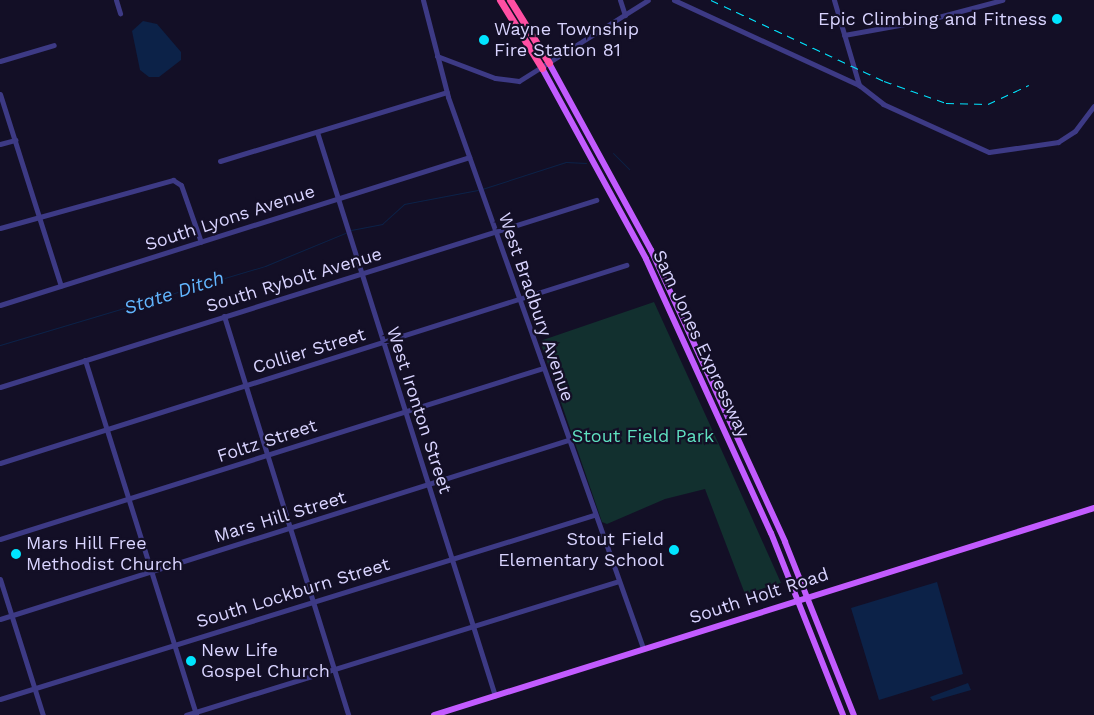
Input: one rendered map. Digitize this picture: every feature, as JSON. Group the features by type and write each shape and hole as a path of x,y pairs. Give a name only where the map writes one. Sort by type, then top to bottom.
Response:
{"highway":[{"name":"Sam Jones Expressway","path":"500,0 542,68"},
{"name":"Sam Jones Expressway","path":"510,0 550,63"}],"main road":[{"name":"Sam Jones Expressway","path":"550,63 640,225 808,596 854,715"},
{"name":"Sam Jones Expressway","path":"542,68 630,226 800,599 843,715"},
{"name":"South Holt Road","path":"434,715 808,596 1094,508"}],"street":[{"path":"116,0 120,13"},
{"name":"West Bradbury Avenue","path":"423,0 446,92 468,157 594,515 643,648"},
{"path":"620,0 625,16"},
{"path":"436,56 511,81 542,68 648,0"},
{"path":"674,0 859,85 883,104 998,153 1060,141 1075,131 1094,106"},
{"path":"834,0 859,85"},
{"path":"844,35 927,20 1002,0"},
{"path":"0,61 54,45"},
{"path":"220,161 446,92"},
{"path":"0,94 61,286"},
{"name":"West Ironton Street","path":"317,132 495,696"},
{"path":"0,144 15,140"},
{"name":"South Lyons Avenue","path":"0,305 468,157"},
{"path":"0,228 178,181 201,242"},
{"name":"South Rybolt Avenue","path":"0,387 596,200"},
{"name":"Collier Street","path":"0,463 626,265"},
{"path":"224,316 348,715"},
{"path":"85,360 196,714"},
{"name":"Foltz Street","path":"0,539 543,368"},
{"name":"Mars Hill Street","path":"0,619 429,486 568,440"},
{"name":"South Lockburn Street","path":"0,699 594,515"},
{"path":"0,579 43,715"},
{"path":"186,715 196,714 618,581"}],"green space":[{"name":"Stout Field Park","path":"654,302 781,583 745,594 705,489 665,499 607,524 602,522 540,341"}],"water":[{"path":"143,21 157,24 181,52 181,60 159,77 149,77 140,70 132,31"},
{"path":"937,582 963,674 879,700 851,608"},
{"path":"968,683 971,690 933,701 930,697"}],"waterway":[{"name":"State Ditch","path":"613,153 629,169"},
{"name":"State Ditch","path":"482,189 566,162 586,163"},
{"name":"State Ditch","path":"351,230 382,224 404,204 478,190"},
{"name":"State Ditch","path":"0,345 265,266 345,233"}],"railway":[{"path":"711,0 884,81 946,103 988,104 1029,85"}],"place":[{"name":"Epic Climbing and Fitness","path":"1057,19"},
{"name":"Wayne Township Fire Station 81","path":"484,40"},
{"name":"Stout Field Elementary School","path":"674,550"},
{"name":"Mars Hill Free Methodist Church","path":"16,554"},
{"name":"New Life Gospel Church","path":"191,661"}]}
